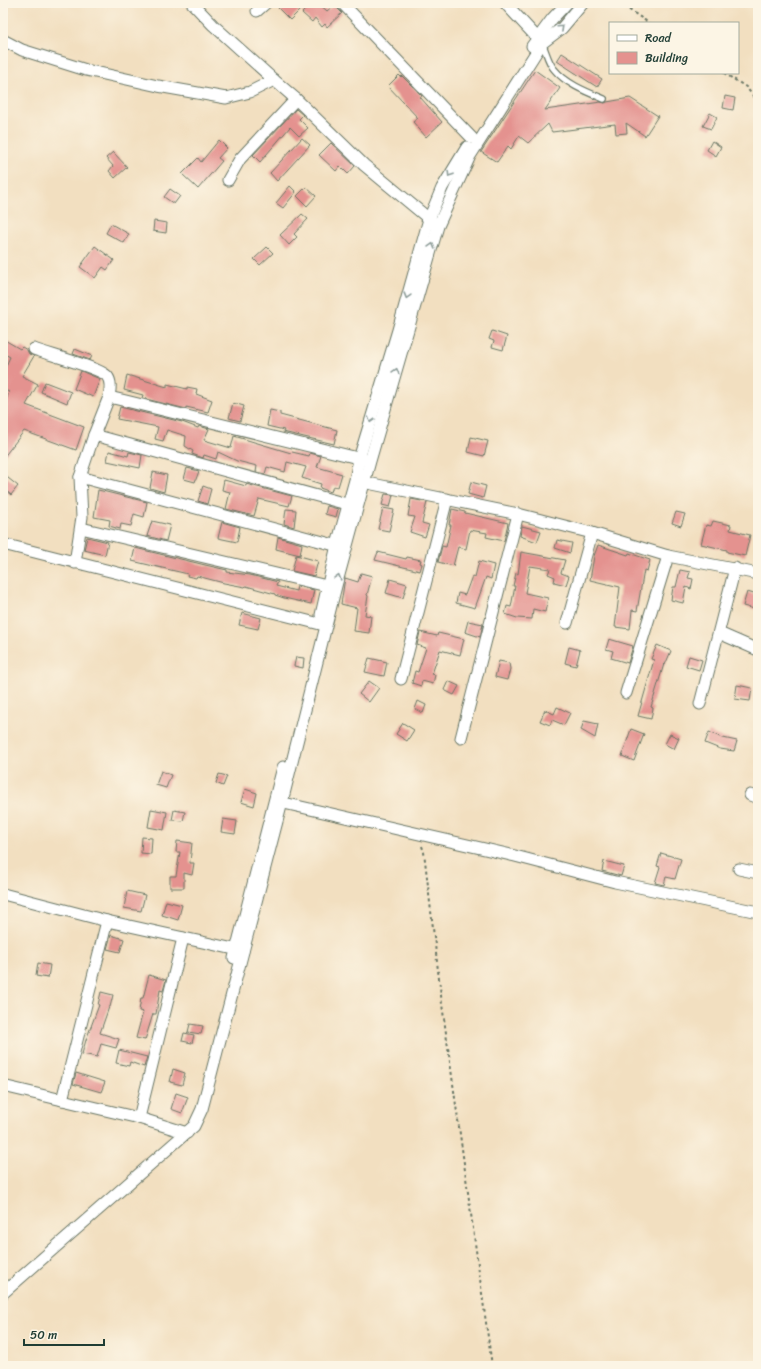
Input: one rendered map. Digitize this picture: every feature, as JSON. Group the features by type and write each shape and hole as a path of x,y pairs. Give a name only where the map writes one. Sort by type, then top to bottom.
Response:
{"street":[{"path":"192,3 214,25 296,99 364,165 438,226"},
{"path":"257,10 266,3"},
{"path":"342,3 472,138"},
{"path":"505,3 540,41"},
{"path":"278,801 334,594 342,547 360,481 364,460 429,219 442,188 472,138 567,3"},
{"path":"364,460 438,226 470,156 540,41 562,28 583,3"},
{"path":"3,40 22,50 86,70 158,86 226,98 250,92 274,80"},
{"path":"228,180 240,159 296,99"},
{"path":"34,350 97,370 107,376 110,383 109,397 80,477 82,511 81,528 75,563"},
{"path":"109,397 364,460"},
{"path":"94,435 353,506"},
{"path":"80,477 342,547"},
{"path":"360,481 518,514 592,533 668,556 735,568 758,574"},
{"path":"401,680 448,499"},
{"path":"462,738 518,514"},
{"path":"81,528 327,586"},
{"path":"567,623 592,533"},
{"path":"3,544 320,624"},
{"path":"3,1293 187,1133 194,1126 199,1116 202,1109 278,801 320,624 327,586 342,547"},
{"path":"626,693 668,556"},
{"path":"700,704 735,568"},
{"path":"718,633 758,650"},
{"path":"278,801 515,856 615,882 758,912"},
{"path":"739,869 758,873"},
{"path":"3,894 107,921 240,951"},
{"path":"62,1100 107,921"},
{"path":"139,1118 183,938"},
{"path":"3,1086 139,1118 187,1133"}],"lane":[{"path":"540,41 553,68 560,76 580,89 604,99"}],"path":[{"path":"619,3 648,22"},
{"path":"726,74 746,87 758,102"},
{"path":"412,832 420,841 424,852 443,1012 492,1366"}],"building":[{"path":"284,3 293,3 300,10 290,20 278,8"},
{"path":"312,3 318,3 327,11 334,5 342,13 327,27 325,24 322,27 315,18 312,22 302,13"},
{"path":"562,53 602,79 597,87 557,61"},
{"path":"535,70 560,88 545,110 601,102 605,103 630,98 658,116 645,136 626,123 627,133 616,134 615,124 552,132 548,124 528,143 519,136 511,149 508,146 497,162 481,152"},
{"path":"399,75 401,77 402,76 422,96 420,97 442,122 426,137 413,122 418,118 388,86"},
{"path":"725,96 735,98 733,110 723,108"},
{"path":"296,109 303,115 299,119 308,128 299,136 290,127 260,162 253,155"},
{"path":"710,113 717,117 711,129 703,126"},
{"path":"302,138 310,145 277,181 270,173"},
{"path":"219,140 227,148 218,158 222,161 198,189 182,174 198,158 201,162"},
{"path":"712,141 721,147 716,156 707,150"},
{"path":"331,143 355,166 348,174 340,166 336,171 319,155"},
{"path":"113,152 127,167 115,178 109,171 113,166 106,158"},
{"path":"290,186 296,192 283,208 276,203"},
{"path":"306,187 316,196 307,206 297,196"},
{"path":"170,189 180,196 174,204 164,197"},
{"path":"302,214 308,219 294,234 297,237 289,245 280,235"},
{"path":"154,221 167,223 166,233 153,231"},
{"path":"111,224 129,234 124,243 106,233"},
{"path":"95,246 114,260 107,270 103,267 95,278 80,267"},
{"path":"267,247 273,253 260,265 254,259"},
{"path":"492,331 507,336 503,350 492,347 494,341 489,339"},
{"path":"3,339 20,349 22,347 27,350 29,354 34,356 22,376 38,384 26,405 84,427 76,450 24,431 3,458 3,409 9,392 3,389 3,372 10,357 3,353"},
{"path":"75,349 92,356 90,360 73,354"},
{"path":"81,371 100,379 93,397 74,389"},
{"path":"127,375 167,387 167,384 187,389 187,387 197,389 196,394 212,400 208,412 186,407 186,409 142,398 143,395 124,390"},
{"path":"45,382 71,392 67,403 41,392"},
{"path":"233,403 244,406 240,421 229,418"},
{"path":"120,407 182,422 198,428 199,426 209,429 204,440 231,448 234,436 291,453 309,456 310,453 321,456 317,467 342,474 338,487 333,486 331,492 320,488 321,484 302,478 306,467 287,462 285,472 267,467 265,474 256,472 257,466 237,461 218,452 216,459 204,455 203,458 192,454 193,451 185,446 186,436 167,430 163,441 155,439 158,427 117,419"},
{"path":"270,410 280,412 280,415 337,430 334,444 283,432 284,430 267,426"},
{"path":"471,437 488,441 484,456 468,452"},
{"path":"109,451 128,456 129,452 142,455 140,468 107,461"},
{"path":"187,468 199,471 195,482 184,479"},
{"path":"153,472 167,475 164,492 150,488"},
{"path":"3,474 18,486 11,495 3,488"},
{"path":"224,480 292,496 289,506 259,499 254,516 226,509 230,492 222,490"},
{"path":"471,482 486,486 483,498 468,494"},
{"path":"203,486 211,489 207,504 198,501"},
{"path":"98,490 147,502 144,517 134,514 131,526 121,524 120,529 109,526 110,520 94,517"},
{"path":"385,494 393,495 390,507 382,505"},
{"path":"411,499 427,502 422,523 429,525 425,537 410,532 415,517 408,516"},
{"path":"327,506 338,509 336,517 325,514"},
{"path":"383,508 394,510 389,531 378,529"},
{"path":"286,509 296,510 294,527 284,524"},
{"path":"452,509 508,523 504,541 486,537 487,533 470,530 466,549 458,547 453,566 438,562 442,546 446,547 451,525 449,525"},
{"path":"676,512 685,514 681,526 672,523"},
{"path":"152,521 170,525 166,541 147,536"},
{"path":"713,521 731,525 730,530 750,535 745,556 701,544 706,525 711,526"},
{"path":"222,522 240,527 237,542 218,538"},
{"path":"522,526 541,531 537,542 520,536"},
{"path":"87,537 108,542 105,555 84,550"},
{"path":"278,537 302,544 300,555 276,549"},
{"path":"557,540 572,543 570,553 555,548"},
{"path":"598,545 628,555 629,553 650,560 647,571 644,570 637,611 632,610 630,629 615,627 620,587 590,580 594,556"},
{"path":"135,548 227,570 227,572 250,575 278,582 276,586 296,591 297,586 314,590 311,604 284,598 246,586 224,583 197,576 196,578 187,576 188,574 132,561"},
{"path":"378,552 406,559 407,557 421,560 420,563 422,564 420,571 375,560"},
{"path":"521,552 565,560 561,573 569,576 566,585 554,582 555,577 548,574 550,569 530,566 525,593 548,598 545,612 533,609 532,619 517,618 505,614 507,606 511,607 515,586 513,586 516,573 518,574"},
{"path":"296,555 318,561 314,576 292,571"},
{"path":"479,561 494,565 491,579 486,577 475,608 456,603 458,593 465,595 472,576 475,577"},
{"path":"680,570 690,572 688,578 693,579 691,589 686,587 683,603 671,600 673,587 676,587"},
{"path":"361,573 372,576 367,595 365,615 371,616 369,633 354,631 357,608 341,604 345,578 358,582"},
{"path":"390,579 407,584 403,598 386,593"},
{"path":"747,592 758,595 758,610 743,606"},
{"path":"242,613 261,618 258,629 239,625"},
{"path":"468,621 483,624 480,637 465,632"},
{"path":"420,632 437,636 438,633 464,639 460,655 440,650 432,674 435,675 433,684 422,681 421,686 412,683 415,671 418,672 426,648 417,645"},
{"path":"609,639 633,646 628,663 611,658 613,651 606,649"},
{"path":"657,645 671,651 665,665 664,664 651,707 653,708 651,719 638,716 654,660 651,659"},
{"path":"569,647 580,650 576,666 565,663"},
{"path":"689,656 702,660 699,670 686,666"},
{"path":"296,657 304,658 303,668 294,666"},
{"path":"369,658 387,662 384,676 365,672"},
{"path":"499,661 509,663 510,669 507,680 495,677"},
{"path":"369,681 379,688 369,702 359,694"},
{"path":"448,681 459,686 454,695 444,690"},
{"path":"737,685 752,688 750,701 735,699"},
{"path":"418,701 426,705 423,713 415,709"},
{"path":"557,707 570,713 564,725 552,720 550,725 540,721 545,710 554,714"},
{"path":"584,721 598,724 595,738 581,730"},
{"path":"403,723 414,730 407,741 396,734"},
{"path":"631,729 644,734 634,761 622,756"},
{"path":"709,732 723,738 737,741 734,751 720,749 705,743"},
{"path":"670,734 679,738 674,749 665,744"},
{"path":"161,771 171,775 166,788 156,785"},
{"path":"219,774 227,776 223,786 216,783"},
{"path":"245,789 257,793 254,806 241,802"},
{"path":"151,809 167,812 164,830 148,827"},
{"path":"174,810 185,812 183,821 172,820"},
{"path":"223,819 237,821 235,834 221,832"},
{"path":"142,837 152,838 151,854 141,853"},
{"path":"177,841 192,843 190,863 194,863 192,875 184,873 184,888 170,888 170,876 176,876 180,852 176,852"},
{"path":"661,853 681,859 675,879 666,877 664,885 655,883 660,867 657,866"},
{"path":"604,861 624,866 621,876 602,871"},
{"path":"127,891 145,895 141,911 124,908"},
{"path":"166,901 182,905 178,920 162,915"},
{"path":"111,935 124,939 120,952 107,949"},
{"path":"38,963 50,965 48,978 36,976"},
{"path":"149,975 166,980 163,991 160,990 156,1014 153,1014 145,1040 136,1038 143,1012 139,1011 141,998 143,998"},
{"path":"101,992 113,995 100,1033 119,1039 116,1048 101,1044 97,1057 82,1054 99,1005"},
{"path":"190,1024 203,1026 201,1034 188,1032"},
{"path":"184,1033 194,1035 192,1043 182,1041"},
{"path":"119,1050 147,1057 144,1067 130,1062 129,1066 116,1063"},
{"path":"173,1069 185,1073 182,1085 170,1082"},
{"path":"76,1073 105,1082 101,1092 73,1084"},
{"path":"176,1093 188,1097 182,1113 171,1109"}]}
